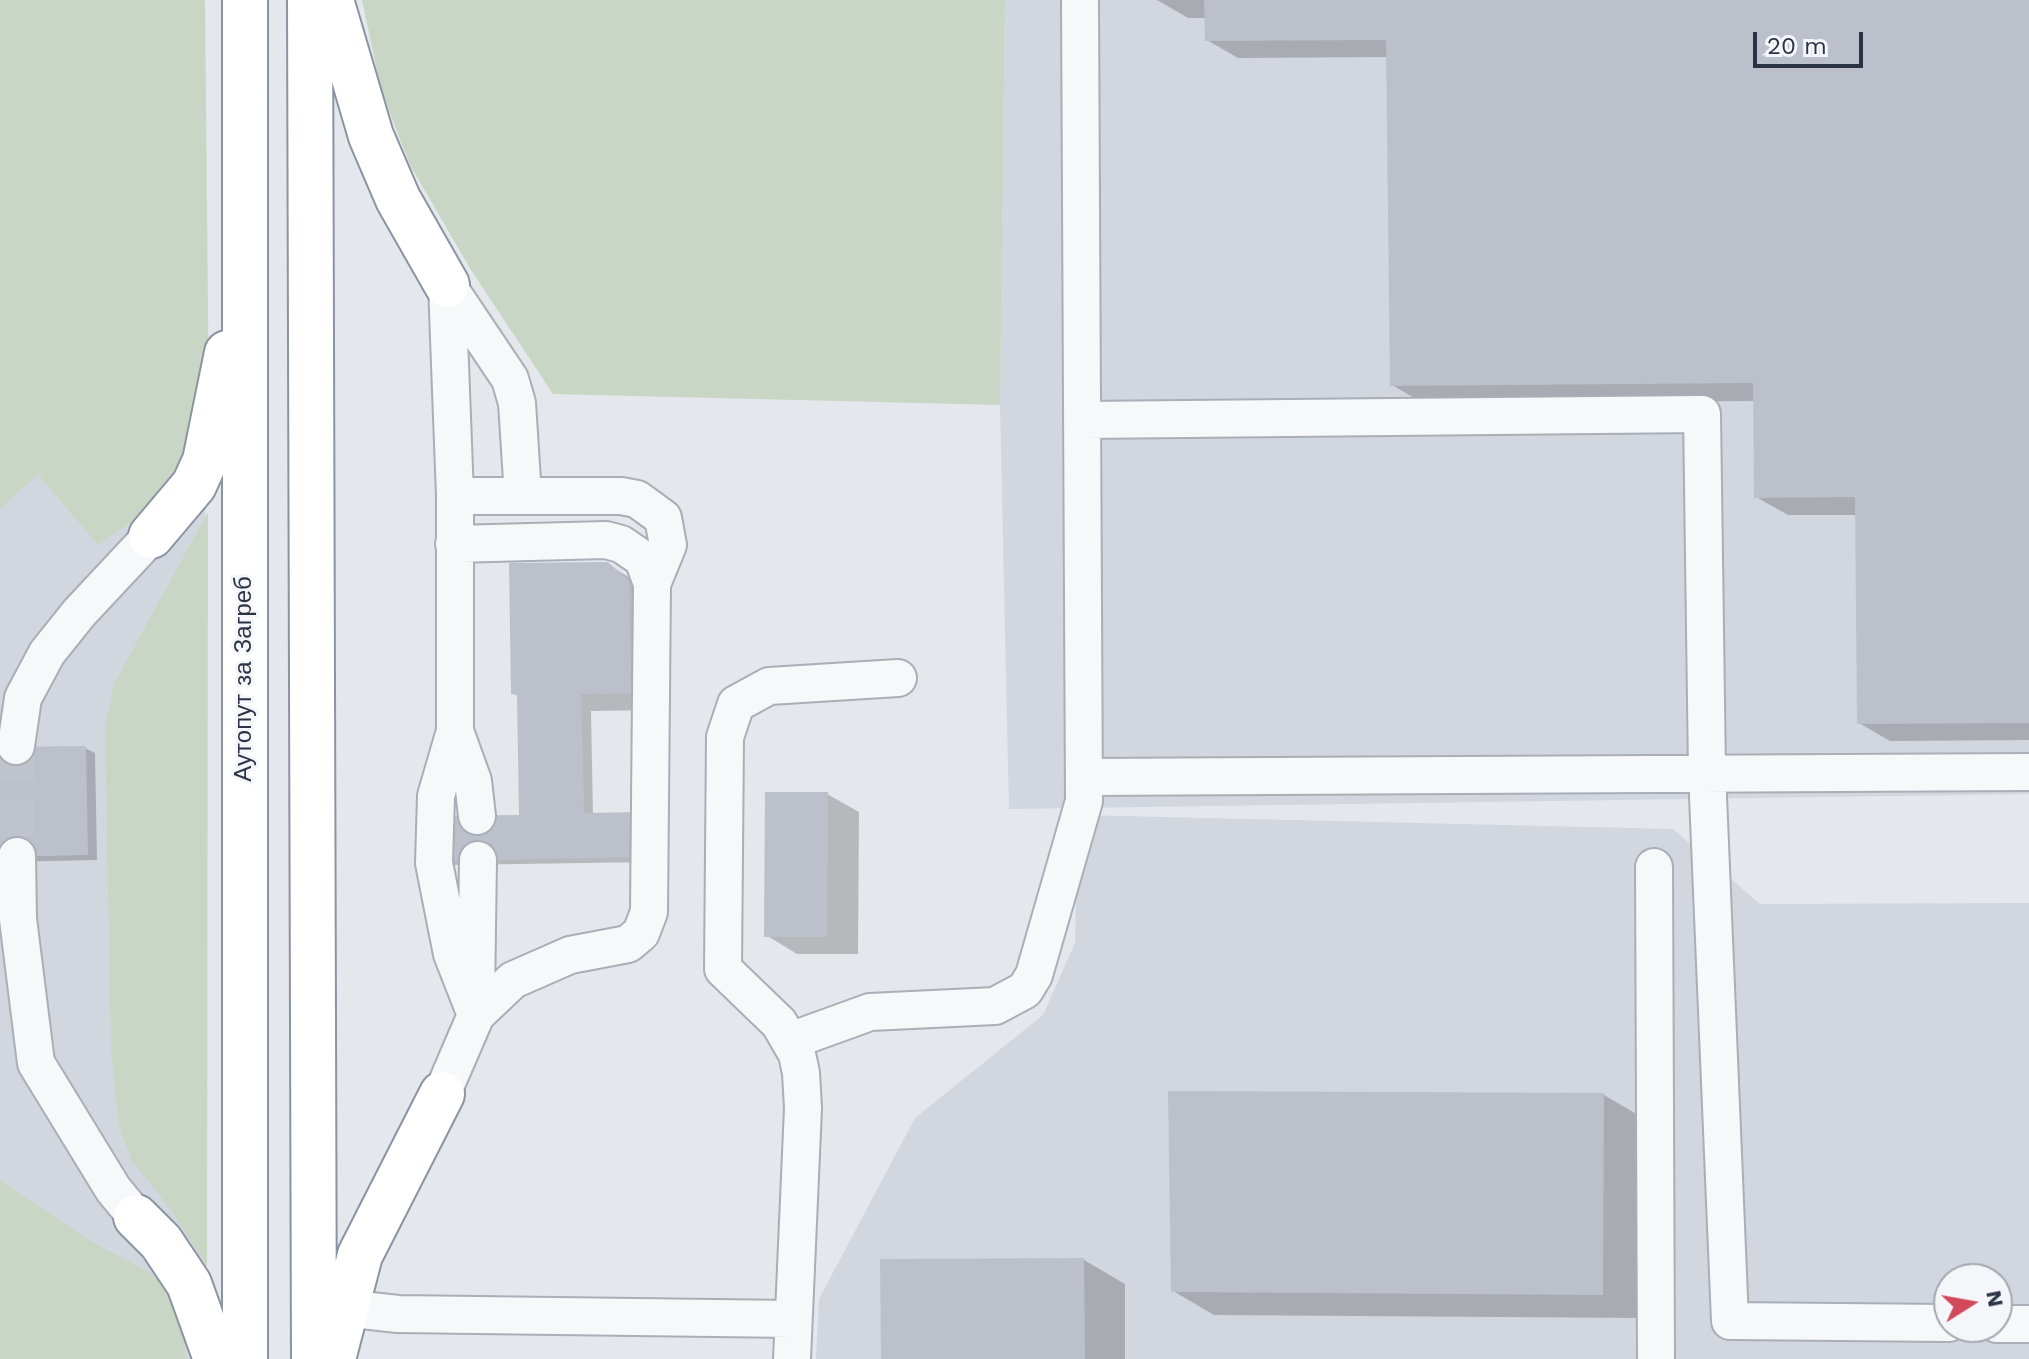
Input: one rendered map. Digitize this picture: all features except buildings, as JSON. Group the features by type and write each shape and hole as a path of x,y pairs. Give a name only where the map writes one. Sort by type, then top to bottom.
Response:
{"highway":[{"name":"Аутопут за Загреб","path":"245,0 245,1359"},
{"path":"310,0 314,1359"},
{"path":"331,0 371,136 398,199 447,285"},
{"path":"151,536 194,485 205,461 219,382 247,281"},
{"path":"333,1359 360,1255 378,1214 442,1094"},
{"path":"136,1217 161,1242 189,1284 216,1359"}],"lane":[{"path":"790,1041 870,1012 995,1006 1025,990 1034,975 1084,801 1080,0"},
{"path":"447,285 455,496 455,731 436,796 434,863 452,954 476,1015"},
{"path":"447,285 510,379 517,403 523,496"},
{"path":"1082,420 1702,414 1707,772 1730,1321 1933,1323"},
{"path":"455,496 621,496 650,507 663,518 667,537 652,584 649,912 641,933 628,944 570,955 539,967 513,980 476,1015"},
{"path":"16,746 23,698 47,653 79,613 151,536"},
{"path":"454,544 606,540 621,544 643,559 652,584"},
{"path":"792,1359 803,1108 801,1073 790,1041 768,1009 727,974 721,956 725,737 729,716 736,704 769,686 898,678"},
{"path":"455,731 473,781 477,816"},
{"path":"1084,777 2029,772"},
{"path":"17,856 18,919 36,1063 80,1139 136,1217"},
{"path":"442,1094 476,1015 478,860"},
{"path":"1654,867 1656,1359"},
{"path":"344,1308 398,1314 793,1319"}],"shaded area":[{"path":"0,0 205,0 206,1359 0,1359"},
{"path":"1005,0 2029,0 2029,794 1009,809 1000,405"},
{"path":"1078,815 1673,829 1760,904 2029,903 2029,1359 816,1359 819,1299 915,1118 1043,1015 1075,943"}],"green space":[{"path":"0,0 205,0 209,411 196,455 149,510 98,545 38,474 0,509"},
{"path":"362,0 1005,0 1000,405 553,394 471,270 410,165 381,90"},
{"path":"208,512 207,1267 169,1207 132,1161 119,1127 111,1050 105,728 114,684"},
{"path":"0,1180 87,1239 156,1276 183,1311 186,1359 0,1359"}],"tunnel":[{"path":"16,746 17,856"}]}
